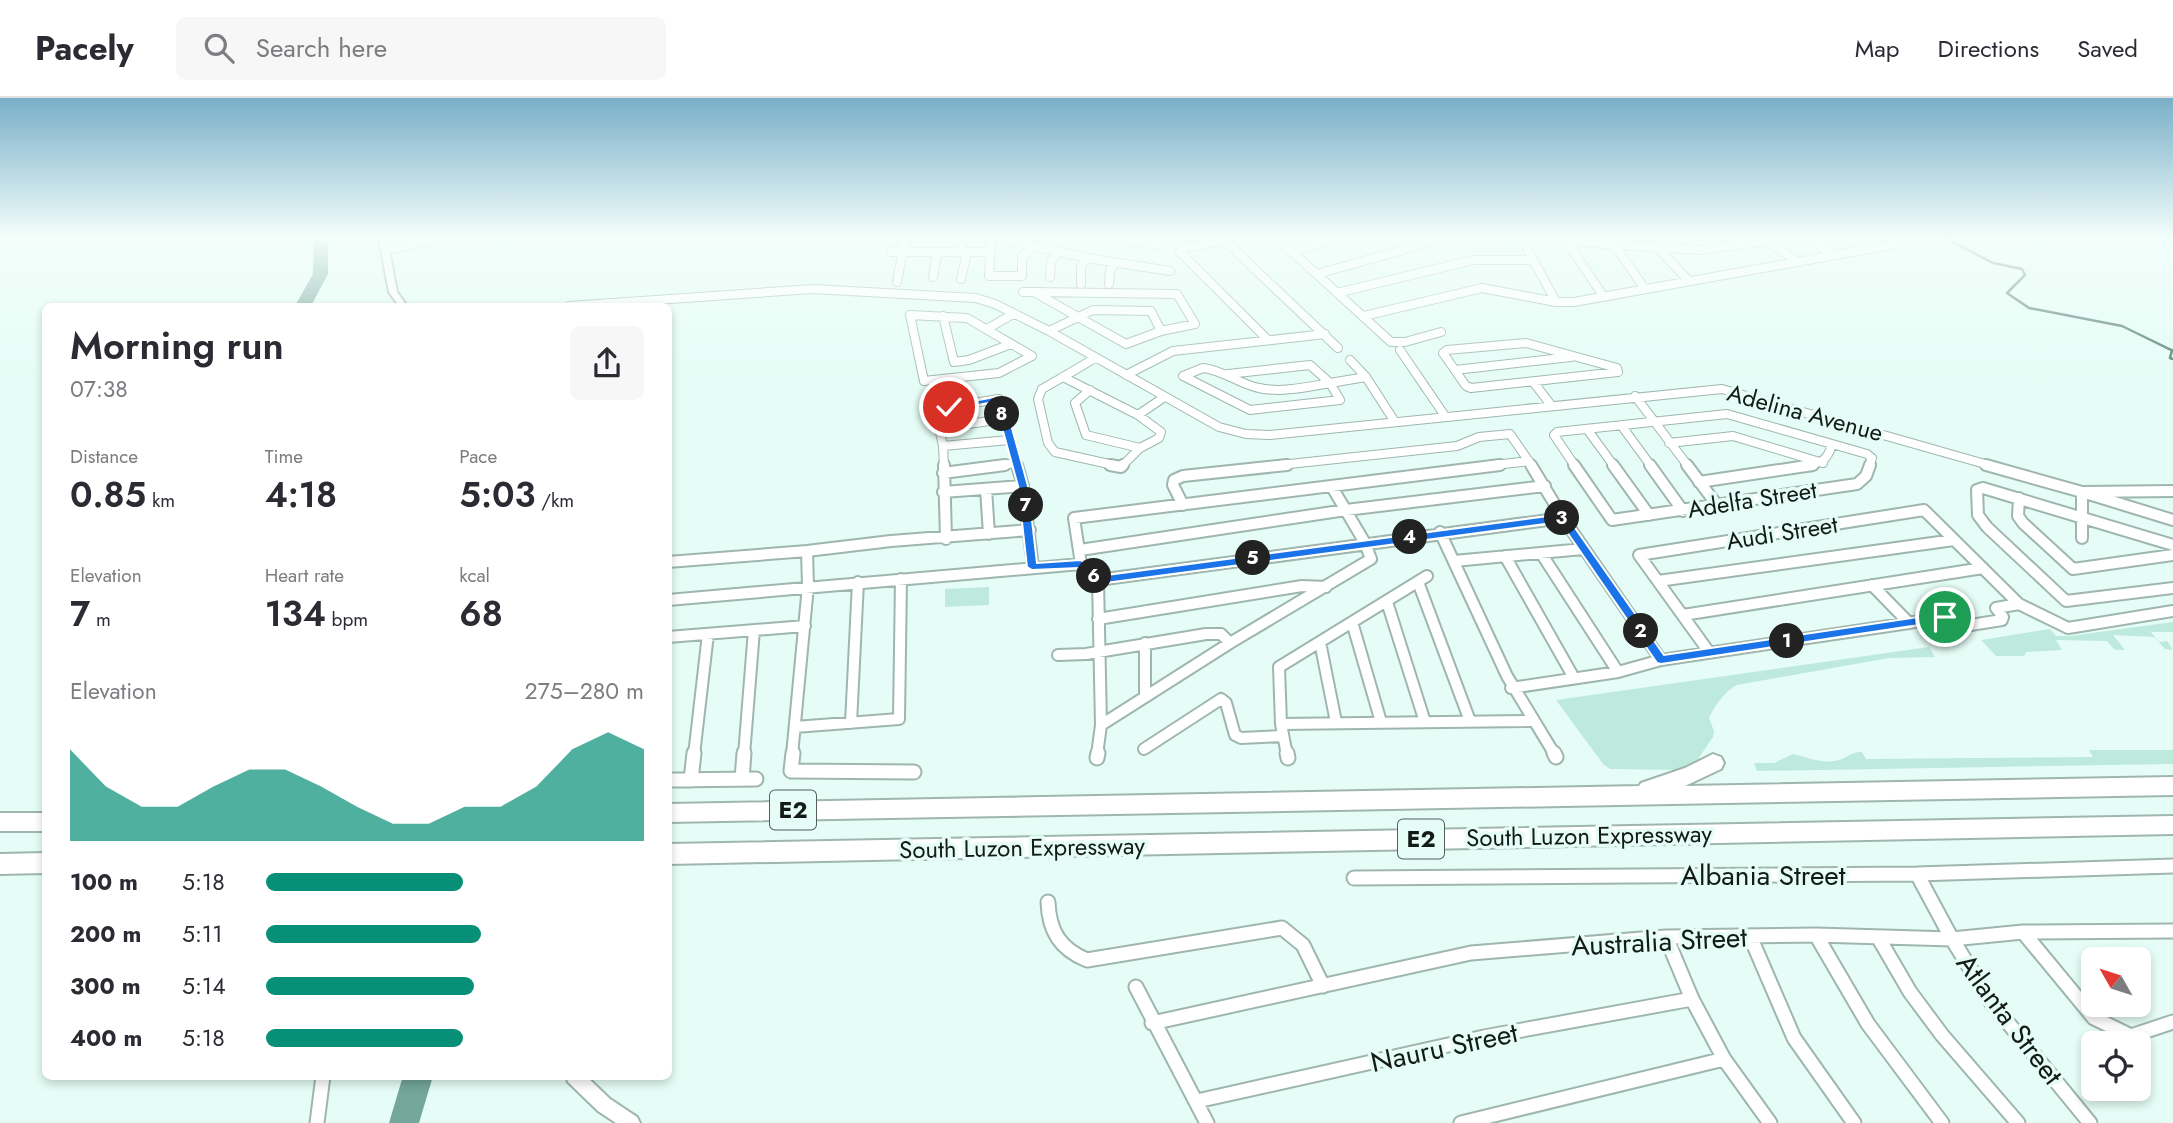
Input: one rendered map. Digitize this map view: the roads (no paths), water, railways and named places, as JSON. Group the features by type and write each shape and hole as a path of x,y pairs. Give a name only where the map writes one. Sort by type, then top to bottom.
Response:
{"highway":[{"path":"1619,796 1661,786 1713,763"},
{"name":"South Luzon Expressway","path":"672,813 2173,786"},
{"path":"0,822 42,822"},
{"name":"South Luzon Expressway","path":"672,854 2173,825"},
{"path":"0,864 42,863"}],"street":[{"path":"392,287 401,303"},
{"path":"1215,287 1267,339"},
{"path":"1274,287 1338,348"},
{"path":"1331,287 1398,347 1445,416"},
{"path":"1337,293 1362,287"},
{"path":"1548,287 1556,302"},
{"path":"1597,287 1604,297"},
{"path":"1364,316 1482,288 1556,302 1604,297 1654,287"},
{"name":"Adelina Avenue","path":"612,303 813,289 976,298 1049,331 1219,427 1270,435 1710,389 1735,392 2173,520"},
{"path":"1023,292 1034,292 1177,294 1195,324 1161,331 1126,344 1034,292"},
{"path":"1049,331 1093,310 1152,311 1161,331"},
{"path":"987,329 1013,314"},
{"path":"910,315 967,318 987,329 1032,356 999,373 924,381 913,340 910,315"},
{"path":"943,316 954,362 969,360 1011,344"},
{"path":"1398,347 1441,332"},
{"path":"1126,375 1173,351 1325,334"},
{"path":"1526,343 1577,356 1616,368 1618,372 1471,388 1465,386 1443,353 1447,350 1526,343"},
{"path":"1455,370 1577,356"},
{"path":"1062,376 1138,415 1162,435 1140,447 1121,467 1055,452 1048,443 1042,426 1038,399 1042,389 1062,376 1095,358"},
{"path":"1350,360 1366,377 1395,422"},
{"path":"1228,373 1310,365 1329,382 1339,400 1251,410 1182,376 1192,369 1204,367 1228,373 1259,388 1329,382 1366,377"},
{"path":"1534,383 1551,405"},
{"path":"1090,390 1075,403 1086,435 1140,447"},
{"path":"1635,396 1717,505"},
{"path":"1138,415 1164,398"},
{"path":"946,539 943,446 935,409 999,399 1023,486 1032,567"},
{"path":"1649,516 1587,429 1735,415 1832,444 1828,458 1823,463 1699,482"},
{"path":"939,428 1004,419"},
{"path":"1621,425 1684,511"},
{"name":"Adelfa Street","path":"1587,429 1557,432 1554,435 1612,520 1857,484 1866,476 1870,456 1832,444"},
{"path":"1183,505 1173,485 1174,480 1183,477 1457,446 1479,437 1510,434 1583,549 1661,660"},
{"path":"1669,443 1734,436 1823,463"},
{"path":"943,446 1009,440"},
{"path":"1097,758 1101,725 1098,580 1081,564 1074,518 1529,461"},
{"path":"943,473 1017,463"},
{"path":"943,492 1023,486"},
{"path":"1080,550 1346,510 1545,486"},
{"path":"1101,725 1230,643 1371,559 1365,543 1332,487"},
{"path":"2173,545 1979,488 1976,503 1978,515 1987,527 2062,599 2070,602 2173,588"},
{"path":"986,489 989,534"},
{"path":"2082,538 2082,492 2173,491"},
{"path":"2019,498 2018,516 2022,523 2073,569 2173,555"},
{"name":"Audi Street","path":"1658,581 1639,555 1924,510 1954,540"},
{"path":"1098,580 1440,532 1563,518"},
{"path":"672,562 1030,530"},
{"path":"1440,532 1511,688 1530,721 1556,757"},
{"path":"1709,652 1658,581 1954,540 2019,604 2068,628 2173,611"},
{"path":"1454,561 1583,549"},
{"path":"807,551 808,586 791,771 914,772"},
{"path":"1541,553 1618,672"},
{"path":"1505,556 1574,678"},
{"path":"672,600 1081,564"},
{"path":"1683,615 1983,568"},
{"path":"795,727 899,719 901,579"},
{"path":"1288,758 1282,730 1279,667 1422,579 1470,721"},
{"path":"851,723 858,582"},
{"path":"1872,585 1909,623"},
{"path":"1098,619 1302,586 1326,587"},
{"path":"1387,602 1425,722"},
{"path":"1511,688 1618,672 1661,660 1709,652 1942,617 1958,627 2002,621 2003,617 1996,608 2019,604"},
{"path":"1352,622 1381,722"},
{"path":"672,637 805,626"},
{"path":"742,779 754,630"},
{"path":"1058,655 1214,633 1222,634 1230,643"},
{"path":"691,780 708,634"},
{"path":"1320,642 1336,722"},
{"path":"1144,643 1145,697"},
{"path":"1144,749 1221,699 1226,703 1235,734 1241,738 1336,722 1530,721"},
{"path":"672,780 756,779"},
{"name":"Albania Street","path":"1354,878 1917,874 2173,866"},
{"name":"Atlanta Street","path":"1917,874 1952,939 1991,1002 2090,1123"},
{"path":"1048,902 1048,919 1056,941 1074,955 1087,960 1282,928 1296,934 1305,943 1323,986"},
{"name":"Australia Street","path":"1152,1023 1471,953 1665,937 1816,935 1952,939 2023,932 2173,931"},
{"path":"2023,932 2094,1018 2131,1036 2173,1022"},
{"path":"1816,935 1868,1024 1942,1123"},
{"path":"1749,936 1794,1038 1854,1123"},
{"path":"1665,937 1692,999 1724,1059 1770,1123"},
{"path":"1878,937 1910,992 1942,1035 2018,1123"},
{"path":"1136,987 1152,1023 1207,1123"},
{"name":"Nauru Street","path":"1197,1101 1484,1037 1692,999"},
{"path":"1461,1123 1724,1059"},
{"path":"317,1123 322,1080"},
{"path":"578,1080 604,1105 631,1123"}],"waterway":[{"path":"305,303 316,287"},
{"path":"2013,287 2007,293 2029,308 2122,326 2172,350"},
{"path":"2172,350 2170,358 2173,359"},
{"path":"404,1123 417,1080"}]}
